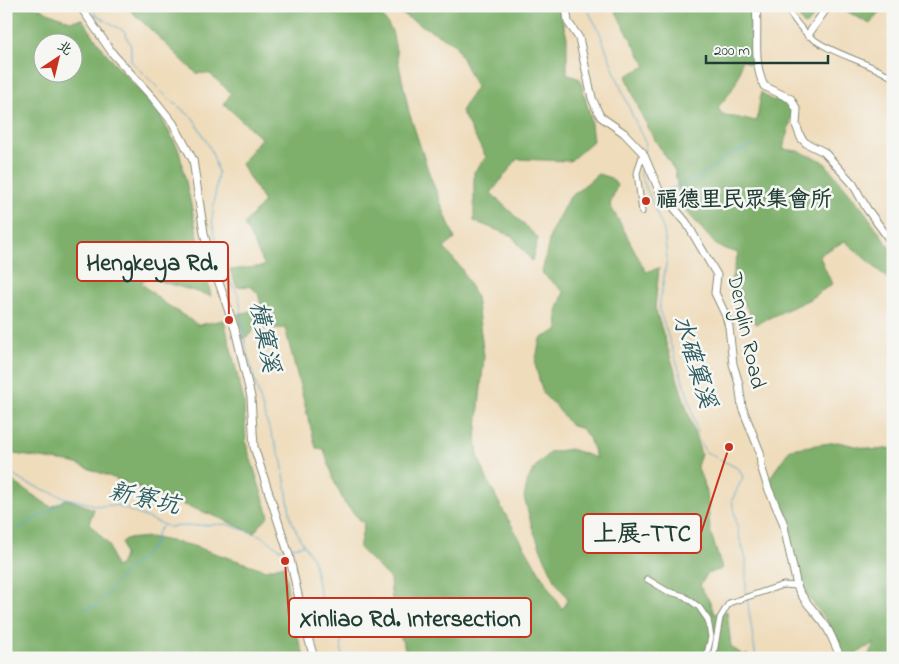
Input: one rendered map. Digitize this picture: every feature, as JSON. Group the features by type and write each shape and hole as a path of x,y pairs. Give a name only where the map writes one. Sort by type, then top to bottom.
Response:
{"street":[{"path":"80,6 106,45 153,98 173,124 193,160 209,254 235,329 251,397 254,447 285,542 314,658"},
{"name":"Denglin Road","path":"566,6 568,22 580,38 592,98 598,112 601,117 624,133 644,155 659,190 686,222 717,275 716,293 729,327 733,364 740,384 742,407 760,452 761,466 768,488 783,522 797,586 808,604 823,621 841,658"},
{"path":"756,6 756,42 759,72 764,86 791,100 797,110 796,125 801,138 806,143 824,152 853,184 867,209 893,244"},
{"path":"785,6 808,35 840,53 878,68 893,78"},
{"path":"808,35 828,6"},
{"path":"642,212 637,173 644,155"},
{"path":"647,579 667,591 684,596 699,607 708,620 711,637 706,658"},
{"path":"713,658 720,618 730,602 783,585 797,586"}],"green space":[{"path":"6,6 33,6 70,21 82,19 105,52 157,110 179,150 211,296 149,278 141,283 163,302 198,325 224,320 244,402 246,444 269,516 253,533 222,519 74,463 14,454 6,446"},
{"path":"126,6 376,6 392,31 409,112 430,176 455,239 444,248 461,268 476,297 484,356 476,438 478,456 501,507 563,609 568,599 556,582 542,552 532,527 524,497 528,480 536,466 550,452 571,449 596,458 589,438 582,429 570,425 556,406 543,394 535,364 540,339 558,330 557,311 564,292 542,273 551,232 568,199 598,174 611,178 617,185 610,205 619,222 646,272 659,268 655,308 701,454 697,466 707,492 710,530 722,569 707,574 700,586 710,602 714,614 727,611 731,647 743,655 748,655 749,658 409,658 395,619 390,579 359,548 364,524 345,504 333,479 324,449 316,448 285,328 255,329 244,340 238,314 262,309 258,293 250,286 237,287 230,270 265,266 244,224 264,202 241,164 261,138 224,104 231,93 210,74 196,73"},
{"path":"394,6 558,6 567,37 567,74 580,79 590,116 593,141 570,161 517,159 491,193 538,238 532,261 512,236 474,221 474,172 486,157 461,111 476,87 455,44 400,13"},
{"path":"616,6 748,6 756,68 741,59 737,79 718,107 722,115 757,121 761,92 773,101 778,96 793,112 783,149 798,151 823,161 862,208 893,252 893,279 887,278 845,241 819,255 832,284 808,300 756,324 731,281 738,253 717,246 680,204 675,171 641,114 626,76 646,66 616,13"},
{"path":"792,6 818,6 810,22 804,25"},
{"path":"837,6 883,6 883,7 870,24"},
{"path":"837,442 875,450 893,448 893,658 867,658 875,642 850,658 846,658 827,621 800,587 788,527 769,479 790,449"},
{"path":"6,477 51,507 67,499 94,509 89,523 109,545 115,567 120,565 124,556 122,543 125,539 150,537 190,545 266,570 284,565 292,621 305,658 6,658"}],"waterway":[{"name":"橫窠溪","path":"89,6 96,15 125,32 131,47 131,61 166,96 194,119 211,150 218,172 212,220 219,263 239,296 246,348 264,414 282,462 291,519 300,539 313,559 320,594 341,634 342,658"},
{"name":"水確窠溪","path":"588,6 589,13 599,31 646,144 644,151"},
{"path":"664,191 699,178 725,157 753,145"},
{"name":"水確窠溪","path":"641,169 640,173 664,231 667,258 659,309 691,405 699,441 706,452 739,469 743,477 732,500 739,536 746,559 746,594"},
{"name":"新寮坑","path":"6,472 29,484 66,498 99,506 116,505 169,527 226,524 262,536 280,549 283,548"},
{"path":"6,535 51,510 65,499"},
{"path":"86,608 98,605 127,570 153,546 158,531 163,526"},
{"name":"新寮坑","path":"290,548 303,545"},
{"name":"水確窠溪","path":"747,598 756,658"}],"place":[{"name":"福德里民眾集會所","path":"646,201"},
{"name":"Hengkeya Rd.","path":"229,320"},
{"name":"上展-TTC","path":"729,447"},
{"name":"Xinliao Rd. Intersection","path":"285,561"}]}
